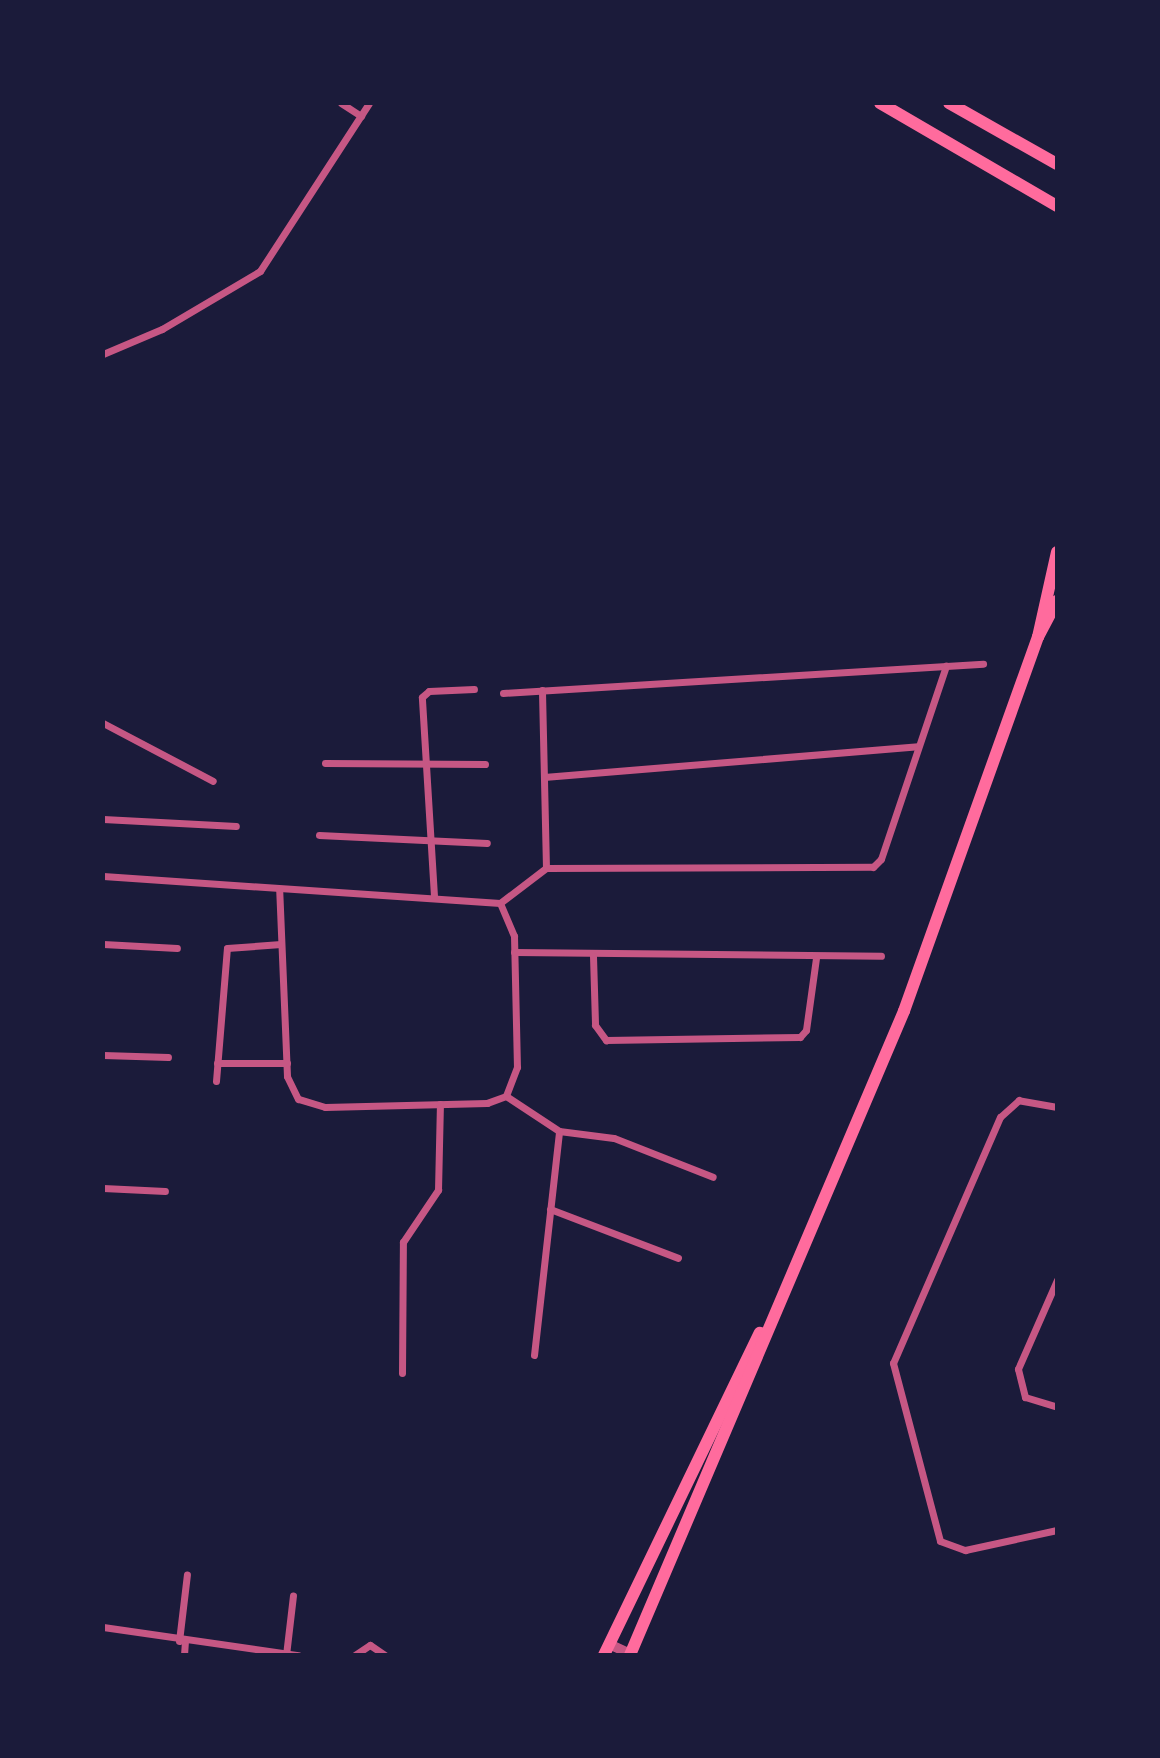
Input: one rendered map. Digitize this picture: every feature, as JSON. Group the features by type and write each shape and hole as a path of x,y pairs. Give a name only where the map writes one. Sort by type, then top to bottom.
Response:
{"main road":[{"path":"880,103 1057,206"},
{"path":"948,103 1057,164"},
{"path":"607,1649 772,1315 904,1011 1038,637 1057,552"},
{"path":"1038,637 1057,601"},
{"path":"631,1654 739,1409 772,1315"}],"street":[{"path":"341,103 361,116"},
{"path":"103,354 162,330 260,271 369,103"},
{"path":"503,693 984,664"},
{"path":"103,876 279,889 434,896 500,904 547,869 873,867 881,859 946,666"},
{"path":"434,896 423,695 474,689"},
{"path":"541,690 547,869"},
{"path":"103,723 213,781"},
{"path":"544,777 918,746"},
{"path":"325,763 485,764"},
{"path":"103,819 236,826"},
{"path":"319,835 487,843"},
{"path":"279,889 287,1063 293,1093 316,1107 440,1104 506,1096 559,1131 614,1138 713,1177"},
{"path":"500,904 512,922 514,952 517,1068 506,1096"},
{"path":"103,944 177,948"},
{"path":"216,1082 227,948 281,944"},
{"path":"514,952 593,956 881,956"},
{"path":"593,956 594,1026 606,1040 800,1037 806,1030 817,958"},
{"path":"103,1055 168,1057"},
{"path":"217,1063 287,1063"},
{"path":"1057,1107 1019,1100 1000,1117 899,1340 893,1372 940,1541 965,1550 1057,1530"},
{"path":"402,1373 402,1242 438,1190 440,1104"},
{"path":"534,1355 559,1131"},
{"path":"103,1188 165,1191"},
{"path":"550,1209 678,1258"},
{"path":"1057,1280 1018,1369 1025,1397 1057,1407"},
{"path":"184,1655 182,1641 187,1574"},
{"path":"286,1654 293,1595"},
{"path":"103,1627 182,1641 298,1655"},
{"path":"355,1655 370,1645 385,1655"},
{"path":"607,1649 631,1654"}]}
